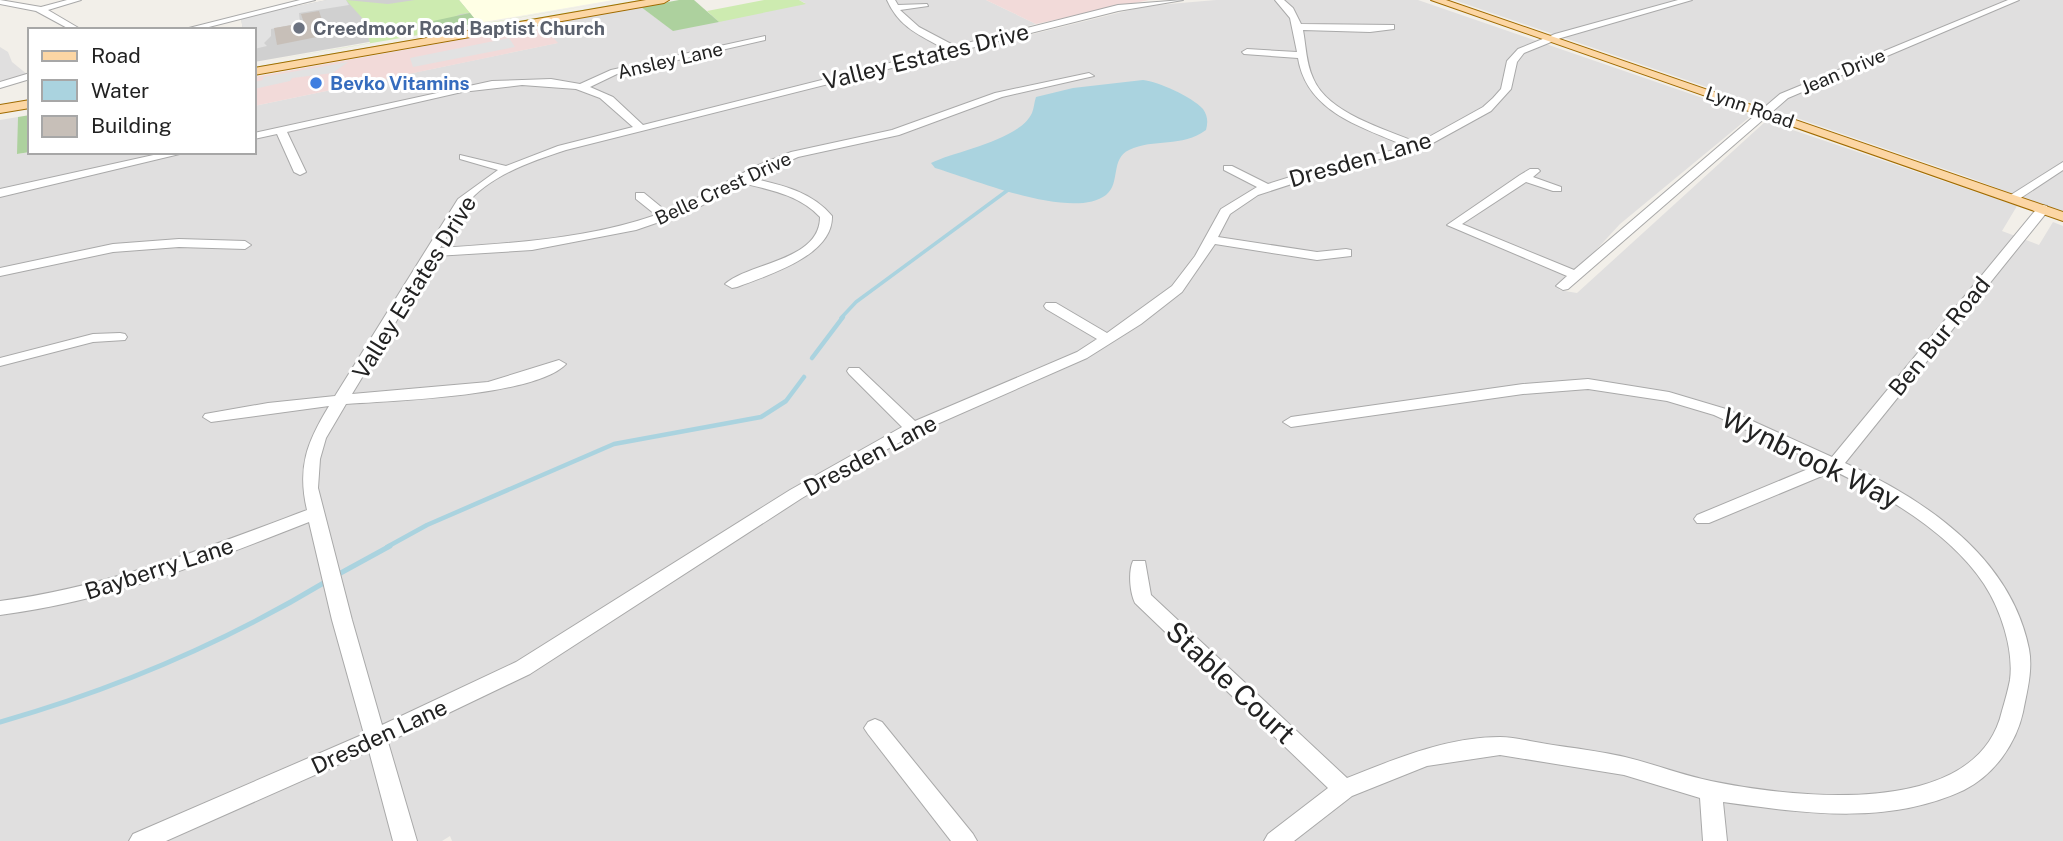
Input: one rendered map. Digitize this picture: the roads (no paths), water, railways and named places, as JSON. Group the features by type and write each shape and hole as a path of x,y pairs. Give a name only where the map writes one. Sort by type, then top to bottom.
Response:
{"main road":[{"path":"256,65 628,0"},
{"path":"256,72 664,0"},
{"name":"Lynn Road","path":"1436,0 2063,216"},
{"path":"0,110 28,104"},
{"path":"0,116 28,111"}],"street":[{"path":"40,10 77,0"},
{"path":"193,28 311,0"},
{"name":"Valley Estates Drive","path":"405,841 342,620 315,513 310,488 312,459 318,438 463,202 482,184 506,169 562,148 1118,8 1179,0"},
{"path":"1279,0 1291,9 1307,79 1324,100 1349,115 1418,146"},
{"name":"Dresden Lane","path":"141,841 376,738 523,668 805,488 913,428 1052,370 1107,339 1159,305 1177,289 1210,239 1220,218 1231,207 1266,187 1339,164 1398,153 1418,146 1487,109 1506,89 1512,61 1521,51 1550,39 1688,0"},
{"name":"Jean Drive","path":"1563,286 1784,96 2015,0"},
{"path":"0,1 40,10 74,28"},
{"path":"924,6 892,4 894,13 902,21 953,49"},
{"path":"1297,27 1391,27"},
{"name":"Ansley Lane","path":"580,88 614,72 762,38"},
{"path":"1247,52 1300,55"},
{"name":"Belle Crest Drive","path":"432,252 547,244 666,217 795,154 895,133 999,95 1089,76"},
{"path":"0,85 28,77"},
{"path":"256,136 482,86 526,82 580,88 603,96 616,104 640,128"},
{"path":"281,130 300,172"},
{"path":"0,193 174,154"},
{"path":"464,157 506,169"},
{"path":"2012,198 2063,165"},
{"path":"1228,168 1266,187"},
{"path":"1557,189 1529,174 1453,225 1576,275"},
{"path":"732,284 792,260 813,247 822,237 826,222 821,209 807,200 741,179"},
{"path":"640,197 666,217"},
{"name":"Ben Bur Road","path":"1835,464 2043,209"},
{"path":"1210,239 1317,256 1346,253"},
{"path":"0,272 113,248 179,243 244,245"},
{"path":"1051,306 1107,339"},
{"path":"0,362 93,338 120,337"},
{"path":"211,418 271,406 491,387 527,379 559,364"},
{"path":"854,371 913,428"},
{"name":"Wynbrook Way","path":"1276,841 1344,789 1426,757 1500,746 1624,766 1711,791 1808,804 1874,804 1920,796 1958,782 1988,760 2009,728 2020,679 2019,649 2007,612 1992,581 1963,548 1915,508 1835,464 1720,412 1669,397 1588,384 1486,393 1291,422"},
{"path":"1703,519 1835,464"},
{"name":"Bayberry Lane","path":"0,608 58,600 103,589 315,513"},
{"name":"Stable Court","path":"1139,566 1142,598 1344,789"},
{"path":"875,728 965,841"},
{"path":"1711,791 1715,841"}],"water":[{"path":"1143,80 1175,90 1198,104 1206,114 1206,130 1187,139 1148,144 1129,150 1123,154 1117,165 1111,190 1090,202 1047,201 1022,195 935,168 931,163 1015,131 1032,113 1036,97 1073,88"}],"waterway":[{"path":"841,318 856,302 1008,190"},
{"path":"812,358 843,317"},
{"path":"387,547 427,525 614,444 761,417 786,401 804,377"},
{"path":"337,575 390,546"},
{"path":"0,722 86,695 168,662 249,625 327,581"}],"place":[{"name":"Creedmoor Road Baptist Church","path":"299,28"},
{"name":"Bevko Vitamins","path":"316,83"}]}
